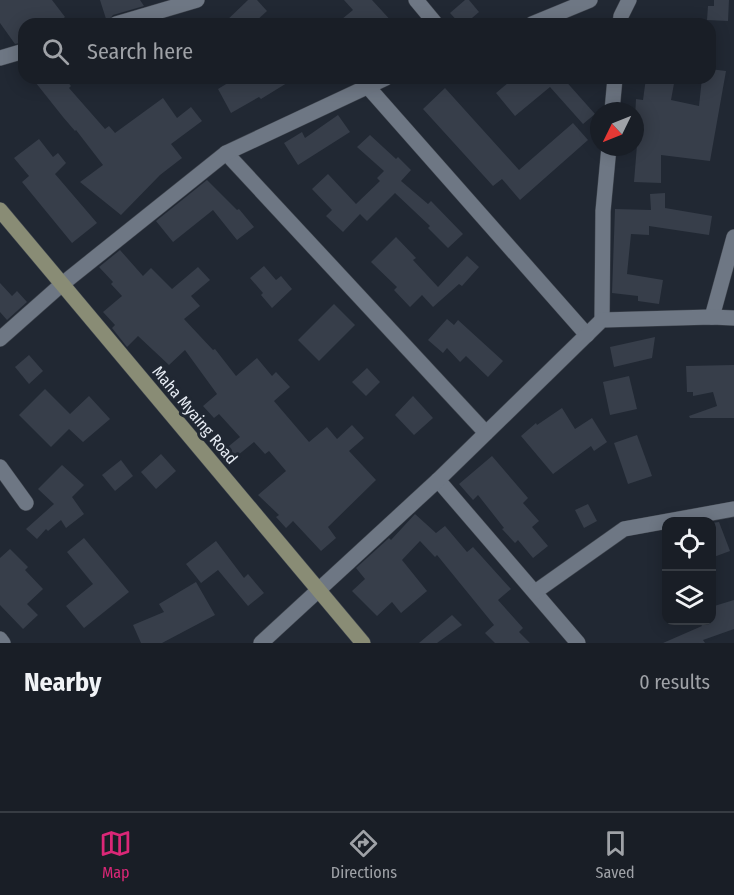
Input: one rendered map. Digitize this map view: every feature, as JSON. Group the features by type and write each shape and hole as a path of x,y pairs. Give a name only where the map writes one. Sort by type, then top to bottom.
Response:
{"street":[{"path":"136,18 197,0"},
{"path":"416,0 431,18"},
{"path":"546,18 590,0"},
{"path":"621,18 629,0"},
{"path":"0,58 18,53"},
{"path":"0,339 61,285 226,153 374,84"},
{"path":"613,102 614,84"},
{"path":"368,87 586,335"},
{"path":"226,153 486,433"},
{"path":"602,320 603,211 608,156"},
{"name":"Maha Myaing Road","path":"0,210 363,643"},
{"path":"712,317 734,237"},
{"path":"261,643 438,480 602,320 734,318"},
{"path":"0,467 26,503"},
{"path":"438,480 578,643"},
{"path":"535,592 624,529 734,509"},
{"path":"0,639 3,643"}],"building":[{"path":"0,0 52,0 65,17 18,18 18,43 15,44 0,23"},
{"path":"100,0 140,0 144,6 113,15 110,18 106,18"},
{"path":"248,0 257,0 267,11 259,18 229,18"},
{"path":"344,0 372,0 388,18 343,18 353,10"},
{"path":"465,0 469,0 479,12 472,18 455,18 450,13"},
{"path":"714,0 729,0 728,21 707,18 708,6 714,6"},
{"path":"716,70 726,71 710,161 661,155 661,183 634,182 636,156 644,156 644,102 636,102 636,99 643,100 645,84 674,84 671,100 699,106 701,84 716,84"},
{"path":"37,84 69,84 71,86 69,88 105,129 109,126 115,133 163,98 177,118 191,107 202,121 171,144 182,158 160,175 121,215 80,182 103,165"},
{"path":"226,84 285,84 231,113 218,89"},
{"path":"507,84 568,84 590,108 590,118 583,124 550,87 515,116 496,93"},
{"path":"445,88 519,170 573,123 588,140 520,200 502,179 493,186 423,109"},
{"path":"338,115 350,132 298,165 284,143 302,132 305,138"},
{"path":"370,135 411,170 401,181 428,204 431,201 463,234 448,248 428,228 430,226 395,193 367,221 360,214 343,232 326,216 332,210 312,189 328,174 356,204 380,181 377,178 384,171 357,147"},
{"path":"39,139 53,157 58,153 66,163 55,174 97,223 72,243 22,182 29,176 14,158"},
{"path":"207,180 237,210 239,209 254,227 237,240 213,210 173,242 156,221"},
{"path":"665,193 665,208 712,216 709,235 649,226 649,235 631,234 627,274 663,280 659,304 638,301 638,296 612,293 615,209 651,210 650,194"},
{"path":"396,237 416,258 413,260 438,287 467,256 479,267 462,286 459,284 433,307 422,295 410,307 394,290 397,287 371,262"},
{"path":"120,250 143,276 151,268 172,289 198,267 210,280 191,296 200,306 184,319 213,350 215,349 236,376 257,358 272,376 276,372 290,387 274,401 309,442 327,427 337,439 352,425 364,438 349,451 376,480 328,527 336,538 321,551 293,521 286,528 276,517 279,515 258,495 286,471 269,451 265,454 254,442 226,465 218,455 240,437 219,414 214,418 203,406 217,394 185,350 169,365 138,336 127,347 112,328 115,325 103,312 122,296 99,267"},
{"path":"264,266 276,280 281,276 292,289 272,308 250,278"},
{"path":"0,283 12,296 17,291 27,302 7,320 0,312"},
{"path":"334,304 355,325 319,361 298,340"},
{"path":"447,319 454,325 458,320 503,361 488,377 466,356 460,362 447,348 443,353 428,340"},
{"path":"655,337 652,358 614,367 610,347"},
{"path":"29,355 43,371 29,384 15,367"},
{"path":"734,365 734,418 690,418 689,416 717,406 713,392 693,396 693,392 687,392 686,366"},
{"path":"367,368 380,382 366,396 352,382"},
{"path":"629,376 637,409 610,415 603,382"},
{"path":"45,389 70,414 89,396 110,419 83,442 69,429 51,447 19,415"},
{"path":"413,396 433,418 414,435 395,415"},
{"path":"562,408 575,429 592,418 607,442 594,451 591,446 553,474 521,436 536,423 537,425"},
{"path":"637,435 652,476 628,484 614,443"},
{"path":"161,454 176,471 156,489 141,472"},
{"path":"492,456 528,498 523,503 539,521 532,527 548,546 533,558 518,540 515,543 502,529 504,528 478,495 473,500 459,484"},
{"path":"121,460 133,476 115,491 102,475"},
{"path":"62,465 84,485 72,497 84,514 66,528 61,520 48,531 46,529 37,539 26,529 54,504 38,489"},
{"path":"588,504 597,521 584,528 575,510"},
{"path":"415,514 436,533 445,526 467,552 473,547 511,589 498,600 523,628 519,632 530,643 495,643 485,633 494,625 437,555 435,557 420,541 402,560 427,591 401,613 392,602 377,616 352,591 365,579 356,568 389,538 391,540"},
{"path":"716,522 719,522 730,551 716,556"},
{"path":"84,538 129,592 84,628 66,606 93,584 67,552"},
{"path":"216,541 244,578 248,574 264,593 248,606 218,570 201,583 186,564"},
{"path":"10,549 28,567 25,570 43,589 27,604 38,615 23,629 0,605 0,558"},
{"path":"196,582 215,615 162,643 141,643 133,625 164,612 159,604"},
{"path":"734,600 734,629 703,640 705,643 663,643 701,625 716,625 716,605"},
{"path":"452,615 462,625 437,643 419,643"}]}
